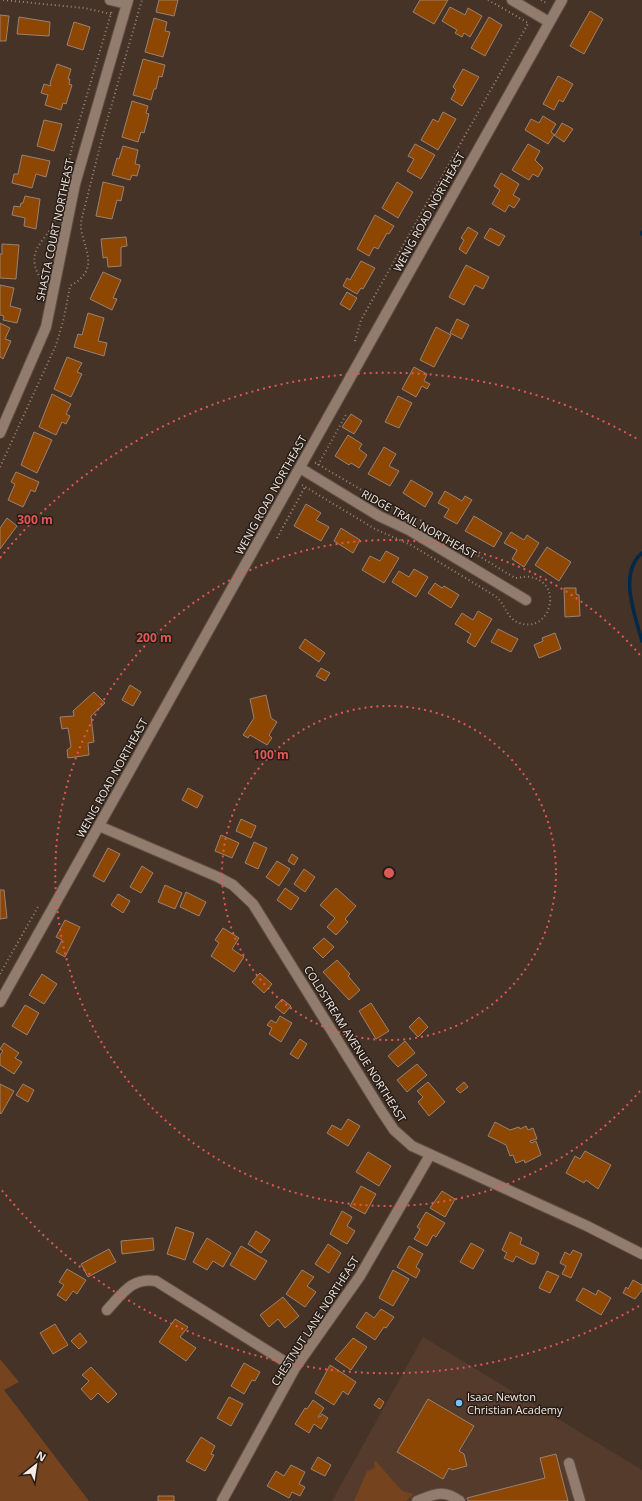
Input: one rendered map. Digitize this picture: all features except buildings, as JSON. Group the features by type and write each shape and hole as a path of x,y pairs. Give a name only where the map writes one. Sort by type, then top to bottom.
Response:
{"street":[{"path":"512,0 549,22"},
{"name":"WENIG ROAD NORTHEAST","path":"0,1002 562,0"},
{"path":"111,5 128,2"},
{"name":"SHASTA COURT NORTHEAST","path":"0,433 46,327 75,184 128,2"},
{"name":"RIDGE TRAIL NORTHEAST","path":"300,468 379,516 409,530 526,600"},
{"name":"COLDSTREAM AVENUE NORTHEAST","path":"99,826 218,877 245,894 253,904 394,1130 412,1146 587,1226 642,1254"},
{"name":"CHESTNUT LANE NORTHEAST","path":"222,1501 295,1368 360,1276 430,1155"},
{"path":"107,1310 131,1286 140,1280 156,1281 295,1368"},
{"path":"569,1463 580,1501"},
{"path":"417,1501 430,1498 440,1493 450,1494 460,1501"}],"path":[{"path":"3,0 84,8 111,14"},
{"path":"0,467 56,345 64,318 70,286 82,278 88,266 89,256 81,235 81,222 102,138 142,0"},
{"path":"488,0 528,23"},
{"path":"540,0 550,5"},
{"path":"43,290 42,281 35,266 34,254 39,244 47,235 54,223 74,139 111,14 111,5"},
{"path":"355,341 361,320 530,19"},
{"path":"316,468 347,413"},
{"path":"277,538 305,487"},
{"path":"0,974 39,905"}],"shaded area":[{"name":"Isaac Newton Christian Academy","path":"423,1337 642,1470 642,1501 332,1501"},
{"path":"0,1359 19,1382 4,1390 89,1501 0,1501"},
{"path":"376,1461 402,1491 414,1494 406,1501 354,1501 367,1471 375,1468 374,1462"}],"waterway":[{"path":"642,553 635,561 631,572 630,583 630,595 642,641"}],"place":[{"name":"Isaac Newton Christian Academy","path":"459,1403"}]}
